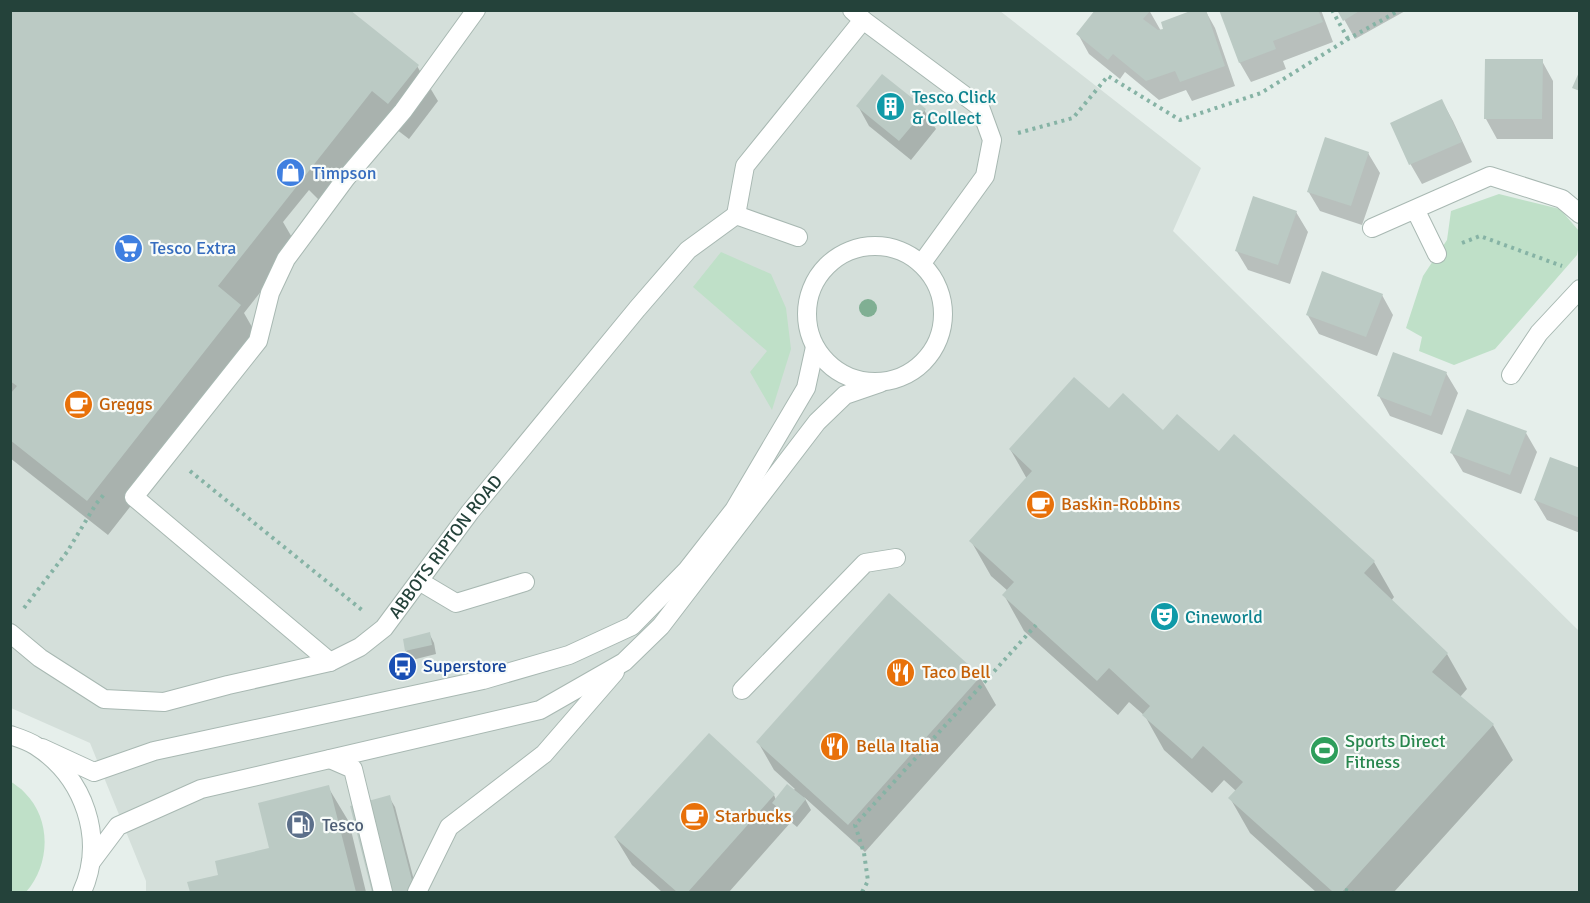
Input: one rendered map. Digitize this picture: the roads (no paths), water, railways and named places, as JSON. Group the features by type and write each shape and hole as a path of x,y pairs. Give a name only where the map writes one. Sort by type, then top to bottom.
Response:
{"street":[{"path":"330,662 134,497 258,341 270,293 286,259 346,178 403,111 476,10"},
{"path":"798,237 736,215 745,166 857,15 980,107 992,140 985,176 922,263"},
{"path":"1372,228 1490,176 1562,200 1580,214"},
{"path":"1415,209 1437,254"},
{"name":"ABBOTS RIPTON ROAD","path":"10,633 40,658 104,699 164,702 330,662 360,647 384,628 470,512 688,250 736,215"},
{"path":"417,892 449,826 544,754 624,662 662,626 818,422 845,395 902,377 922,365 936,347 943,325 943,302 936,280 922,263 907,252 891,246 873,245 850,249 830,262 815,280 807,303 807,316 815,347 827,362 842,374 861,381 880,383"},
{"path":"1511,375 1539,333 1580,289"},
{"path":"10,735 94,772 154,751 483,680 569,655 632,626 687,570 734,510 806,388 815,347"},
{"path":"742,690 865,563 896,558"},
{"path":"418,581 456,603 525,582"},
{"path":"91,862 118,826 201,789 540,710 624,662"},
{"path":"35,745 62,766 81,795 91,828 91,862 82,892"},
{"path":"330,759 353,769 383,892"}],"place":[{"name":"Tesco Click & Collect","path":"891,107"},
{"name":"Timpson","path":"291,173"},
{"name":"Tesco Extra","path":"129,248"},
{"name":"Greggs","path":"78,404"},
{"name":"Baskin-Robbins","path":"1040,504"},
{"name":"Cineworld","path":"1164,617"},
{"name":"Superstore","path":"402,666"},
{"name":"Taco Bell","path":"901,672"},
{"name":"Bella Italia","path":"835,746"},
{"name":"Sports Direct Fitness","path":"1324,751"},
{"name":"Starbucks","path":"694,816"},
{"name":"Tesco","path":"301,825"}]}
